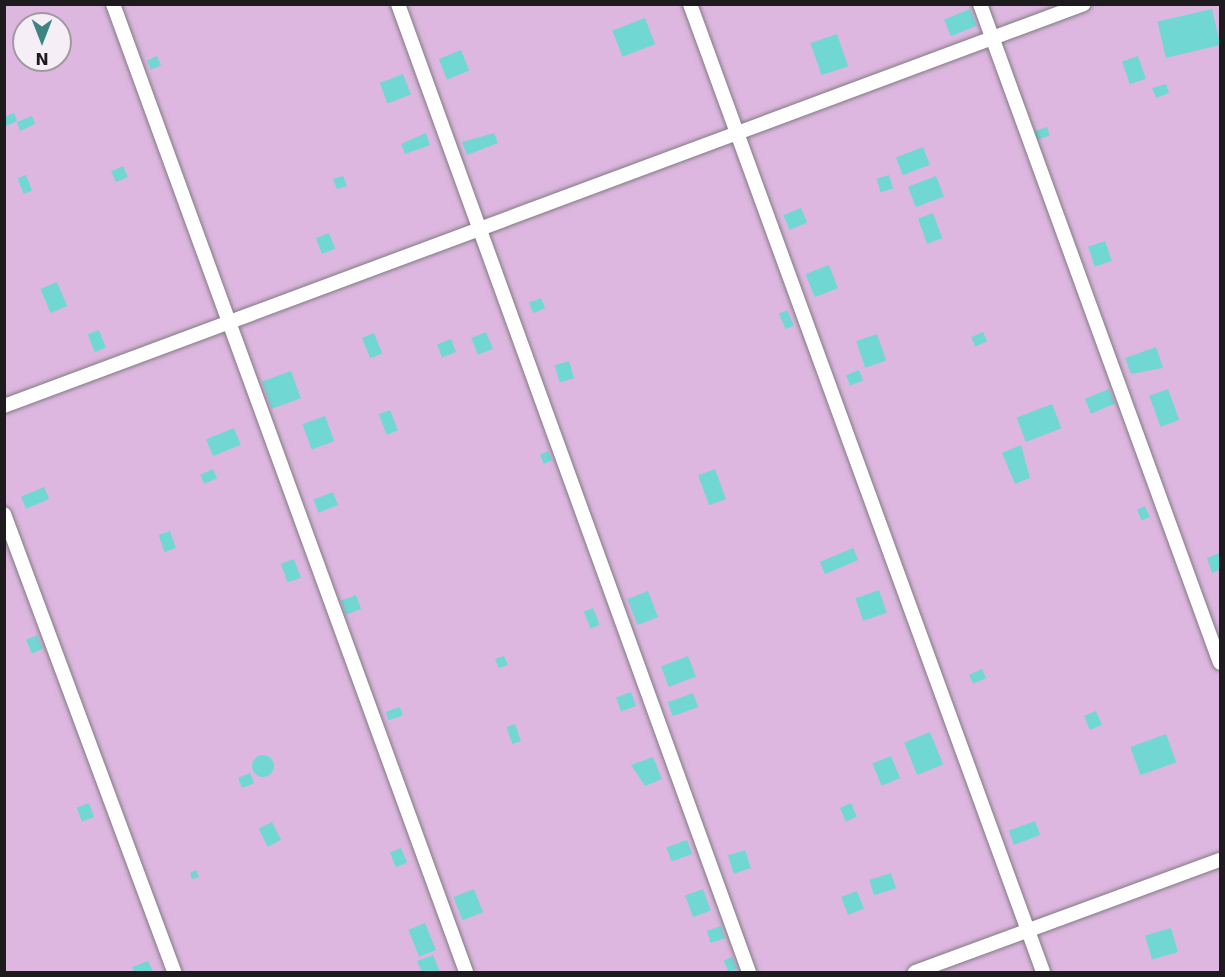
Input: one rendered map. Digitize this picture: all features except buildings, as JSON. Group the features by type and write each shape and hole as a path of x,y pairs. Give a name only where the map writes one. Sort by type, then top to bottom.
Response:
{"lane":[{"path":"113,4 466,972"},
{"path":"398,4 749,972"},
{"path":"690,4 1043,972"},
{"path":"980,4 1221,663"},
{"path":"4,406 1084,4"},
{"path":"4,514 174,972"},
{"path":"915,972 1221,860"}],"shaded area":[{"path":"5,5 1220,5 1220,972 5,972"}]}
